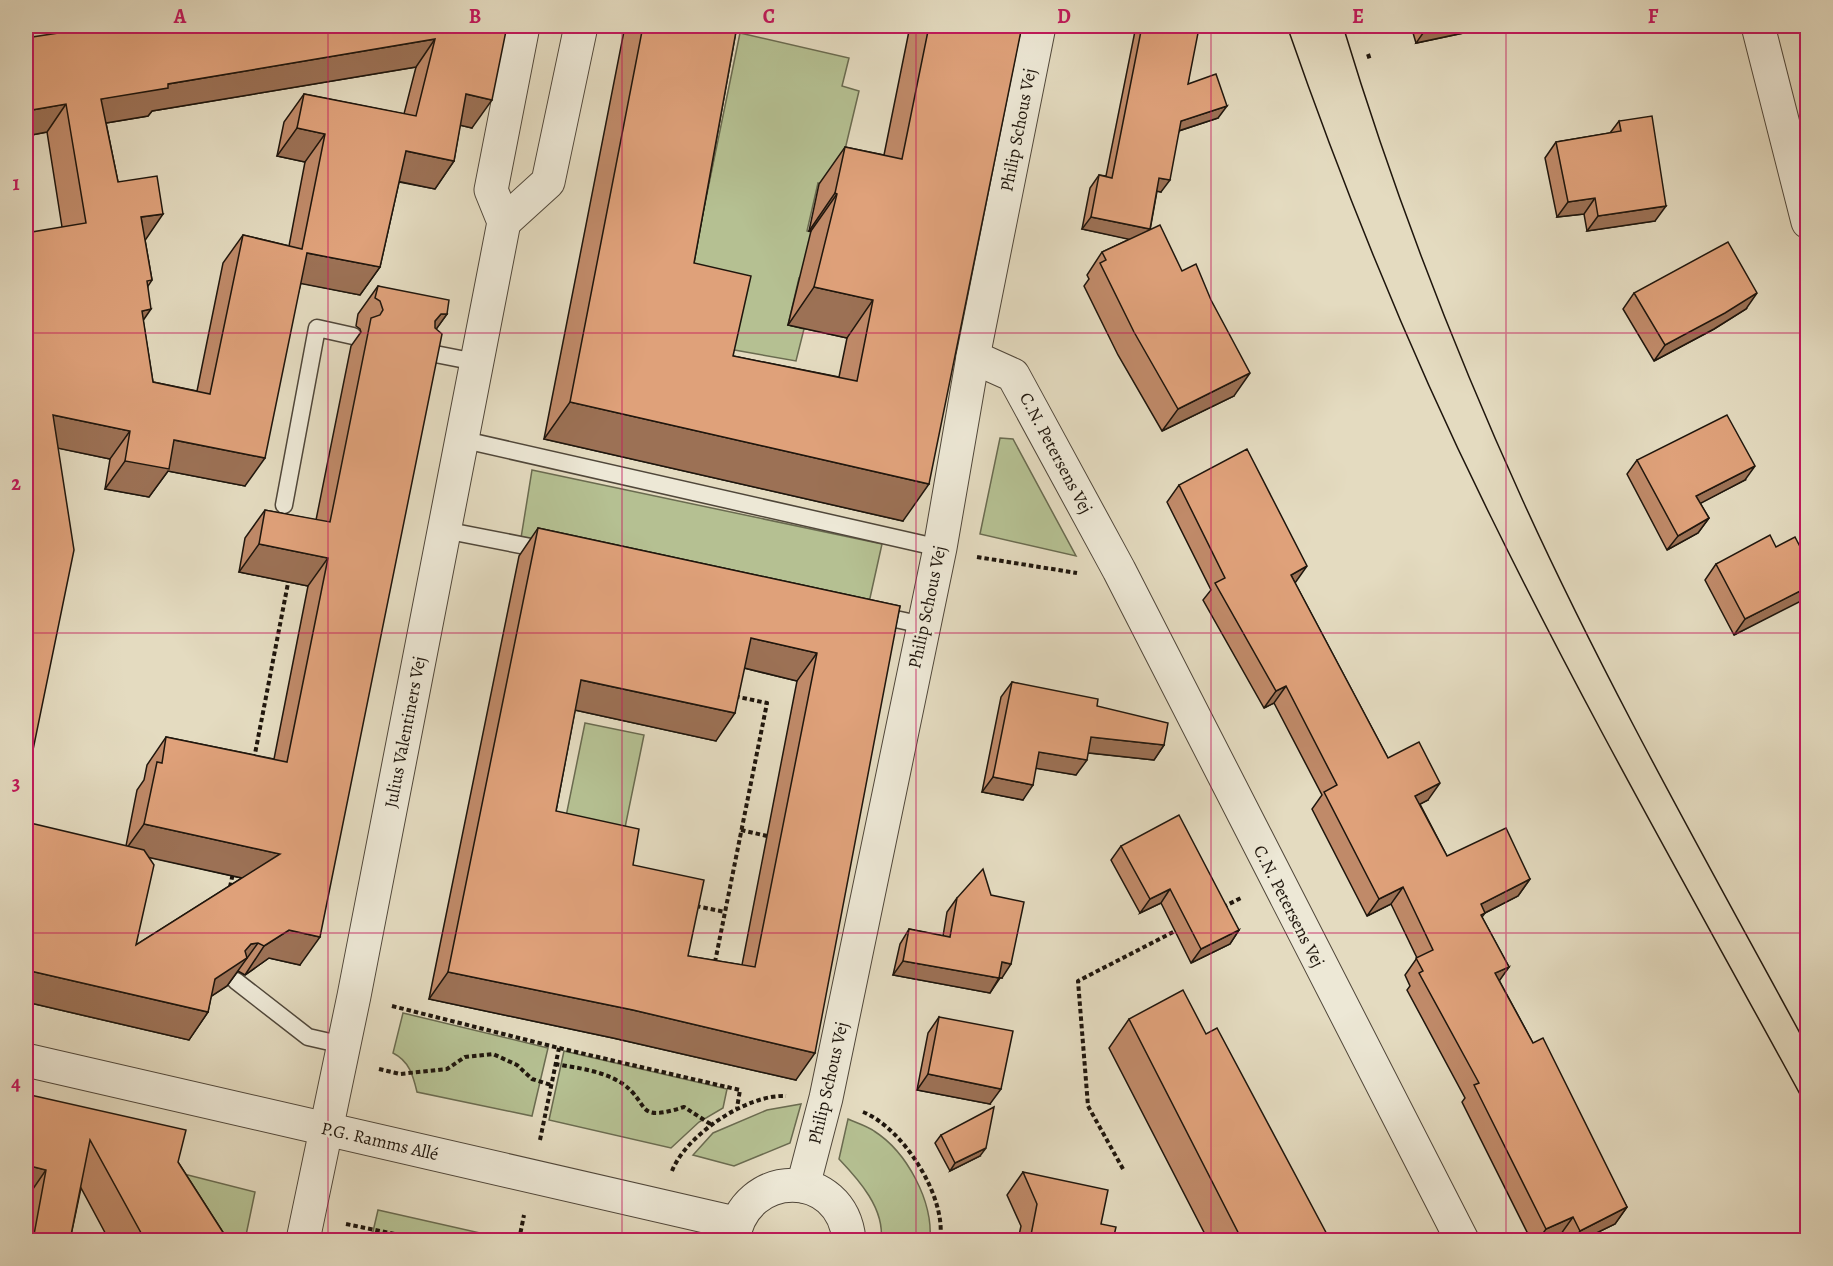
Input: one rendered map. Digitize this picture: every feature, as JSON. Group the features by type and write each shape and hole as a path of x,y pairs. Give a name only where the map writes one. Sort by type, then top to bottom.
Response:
{"street":[{"path":"523,26 491,190 504,222 548,182 581,26"},
{"name":"Philip Schous Vej","path":"803,1186 826,1098 940,548 973,357 1039,26"},
{"path":"1758,26 1806,215"},
{"name":"Julius Valentiners Vej","path":"306,1228 354,996 460,439 504,222"},
{"name":"C.N. Petersens Vej","path":"973,357 1013,375 1119,570 1462,1240"},
{"name":"P.G. Ramms Allé","path":"26,1060 657,1205 734,1232"},
{"path":"734,1232 746,1205 763,1192 783,1185 803,1186 823,1194 838,1209 848,1227 849,1240"}],"lane":[{"path":"284,505 317,328 353,336"},
{"path":"425,352 476,362"},
{"path":"460,439 940,548"},
{"path":"444,530 559,553"},
{"path":"857,611 923,625"},
{"path":"236,981 308,1037 342,1053"}],"path":[{"path":"1368,54 1370,60"},
{"path":"940,548 976,557 1078,573 1119,570"},
{"path":"254,760 290,577"},
{"path":"581,664 767,703 741,830 714,967 529,935 581,664"},
{"path":"741,830 767,836"},
{"path":"230,887 234,864"},
{"path":"541,875 552,877"},
{"path":"1213,912 1276,880"},
{"path":"690,905 725,912"},
{"path":"1123,1169 1088,1106 1078,981 1182,928"},
{"path":"354,996 559,1048 740,1090 737,1108"},
{"path":"342,1053 400,1074 447,1069 465,1058 494,1054 517,1065 532,1080 551,1085"},
{"path":"555,1064 607,1076 624,1085 644,1110 662,1114 684,1107 712,1125"},
{"path":"657,1205 674,1166 701,1132 737,1108 780,1096 826,1098 871,1116 908,1147 932,1189 940,1240"},
{"path":"306,1228 424,1240"}],"green space":[{"path":"740,33 849,58 842,86 859,91 836,187 818,183 807,231 823,235 814,281 799,278 788,325 804,329 796,361 729,349 686,296"},
{"path":"1000,438 1013,439 1076,556 980,534"},
{"path":"532,470 882,544 868,607 521,538"},
{"path":"585,723 644,735 620,852 561,841"},
{"path":"403,1013 548,1048 532,1116 417,1092 410,1069 393,1053"},
{"path":"564,1051 727,1089 723,1108 699,1122 671,1148 549,1120"},
{"path":"801,1104 790,1143 734,1166 693,1155 713,1133 767,1110"},
{"path":"848,1119 871,1129 886,1140 907,1164 927,1209 930,1240 881,1240 881,1228 875,1206 855,1176 839,1159"},
{"path":"180,1173 255,1192 245,1240 201,1240"},
{"path":"378,1210 511,1240 371,1240"}],"building":[{"path":"104,26 507,26 492,100 466,94 454,161 406,151 380,267 307,253 265,458 174,440 169,469 125,461 130,431 53,415 74,550 26,784 26,233 86,223 66,104 26,111 26,38","holes":["435,39 416,116 304,94 297,128 325,134 302,249 243,235 210,394 153,382 142,311 151,309 147,281 152,280 141,217 163,214 157,176 118,182 101,99 168,88 168,84"]},
{"path":"643,26 737,26 694,263 751,276 733,356 857,381 873,300 814,287 837,194 835,193 845,147 902,159 929,26 1022,26 929,484 570,402"},
{"path":"1142,26 1195,26 1199,28 1188,84 1216,74 1227,106 1181,121 1170,180 1159,178 1150,229 1091,217 1099,175 1112,178"},
{"path":"1652,116 1666,206 1598,216 1595,198 1568,202 1556,142 1621,131 1619,121"},
{"path":"1160,225 1182,271 1196,264 1211,300 1250,373 1178,409 1134,332 1100,263 1106,260 1102,252"},
{"path":"1728,242 1757,293 1665,345 1634,293"},
{"path":"378,286 449,300 447,314 441,314 435,321 435,328 442,334 320,937 289,930 264,946 258,943 251,944 245,951 247,958 215,979 208,1012 26,970 26,822 144,850 154,865 136,945 280,854 144,824 157,762 162,763 166,737 287,762 328,558 259,544 265,510 330,522 371,318 380,315 383,310 380,301 375,298"},
{"path":"1727,415 1755,466 1696,496 1709,518 1678,536 1637,460"},
{"path":"1247,449 1307,566 1291,575 1388,758 1419,742 1440,783 1415,796 1447,856 1506,828 1530,879 1481,904 1485,913 1481,915 1509,967 1495,973 1533,1043 1543,1038 1627,1207 1580,1231 1573,1217 1546,1229 1474,1085 1479,1083 1419,973 1423,971 1416,958 1433,950 1403,887 1379,899 1324,792 1337,785 1286,686 1276,691 1215,583 1225,578 1179,485"},
{"path":"538,528 900,606 815,1053 633,1010 448,972","holes":["751,638 817,653 755,967 688,956 704,880 633,865 639,829 556,811 581,680 735,713"]},
{"path":"1770,535 1776,547 1795,537 1808,562 1808,587 1745,619 1716,564"},
{"path":"1012,682 1098,699 1097,706 1168,723 1164,745 1091,737 1087,760 1039,752 1033,785 993,777"},
{"path":"1179,815 1239,930 1201,949 1170,889 1150,899 1121,846"},
{"path":"983,869 991,895 1024,902 1011,964 1002,962 999,978 903,961 909,929 950,937 957,898"},
{"path":"1183,990 1206,1034 1217,1028 1330,1240 1242,1240 1129,1019"},
{"path":"939,1017 1013,1031 1001,1089 928,1074"},
{"path":"26,1094 186,1130 178,1162 226,1237 243,1240 145,1240 90,1140 70,1240 33,1240 46,1170 26,1165"},
{"path":"994,1107 986,1148 955,1163 941,1135"},
{"path":"1023,1172 1108,1190 1101,1224 1116,1227 1113,1240 1030,1240 1037,1204"}],"tram line":[{"path":"1287,26 1356,213 1407,336 1462,457 1528,592 1606,740 1808,1109"},
{"path":"1343,26 1382,147 1425,266 1472,385 1523,501 1625,709 1808,1048"}]}
